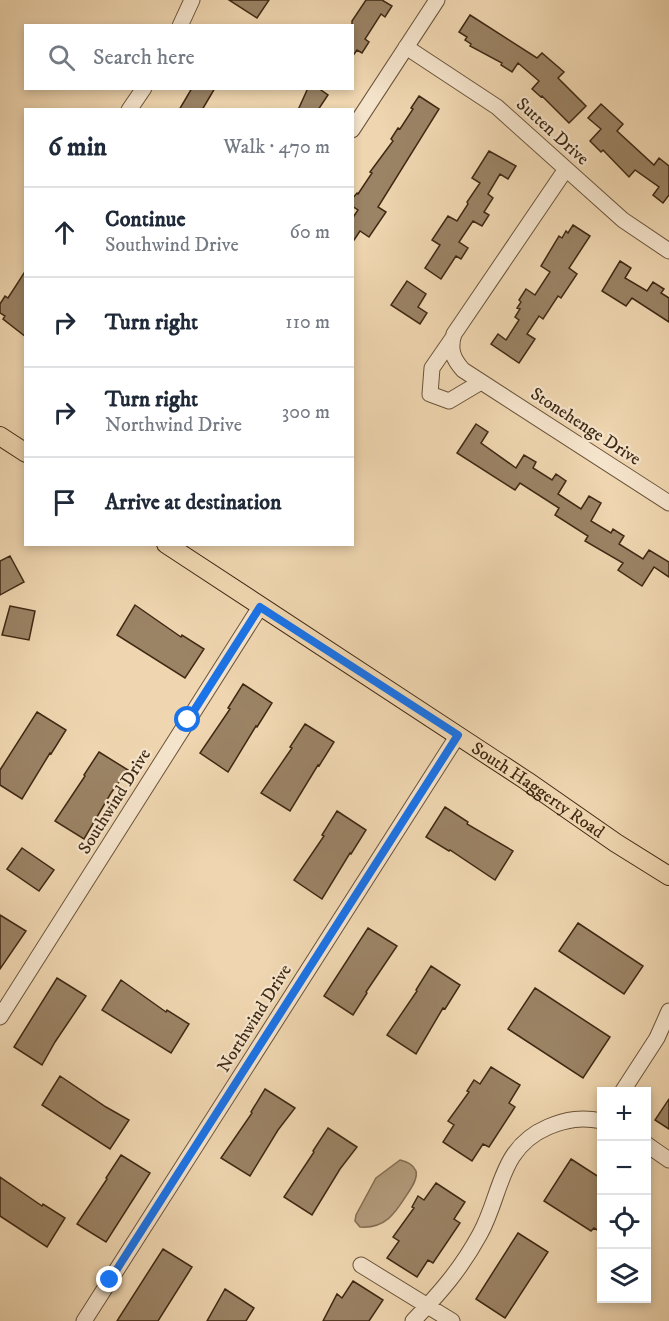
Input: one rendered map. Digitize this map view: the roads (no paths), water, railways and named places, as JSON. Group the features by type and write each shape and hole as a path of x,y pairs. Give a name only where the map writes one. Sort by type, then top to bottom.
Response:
{"main road":[{"path":"0,436 24,452"},
{"name":"South Haggerty Road","path":"169,546 669,876"}],"street":[{"path":"181,24 192,0"},
{"path":"354,127 437,0"},
{"name":"Sutten Drive","path":"406,47 497,107 623,219 669,251"},
{"path":"130,108 143,90"},
{"path":"481,382 449,401 430,394 432,368 566,170"},
{"name":"Stonehenge Drive","path":"452,339 451,350 456,362 463,370 669,503"},
{"name":"Southwind Drive","path":"0,1017 260,607"},
{"name":"Northwind Drive","path":"84,1321 458,735"},
{"path":"625,1087 657,1038 669,1011"},
{"path":"413,1321 447,1286 478,1238 487,1222 500,1180 513,1154 538,1131 558,1122 572,1118 597,1120"},
{"path":"651,1147 669,1160"},
{"path":"361,1265 452,1321"}]}
